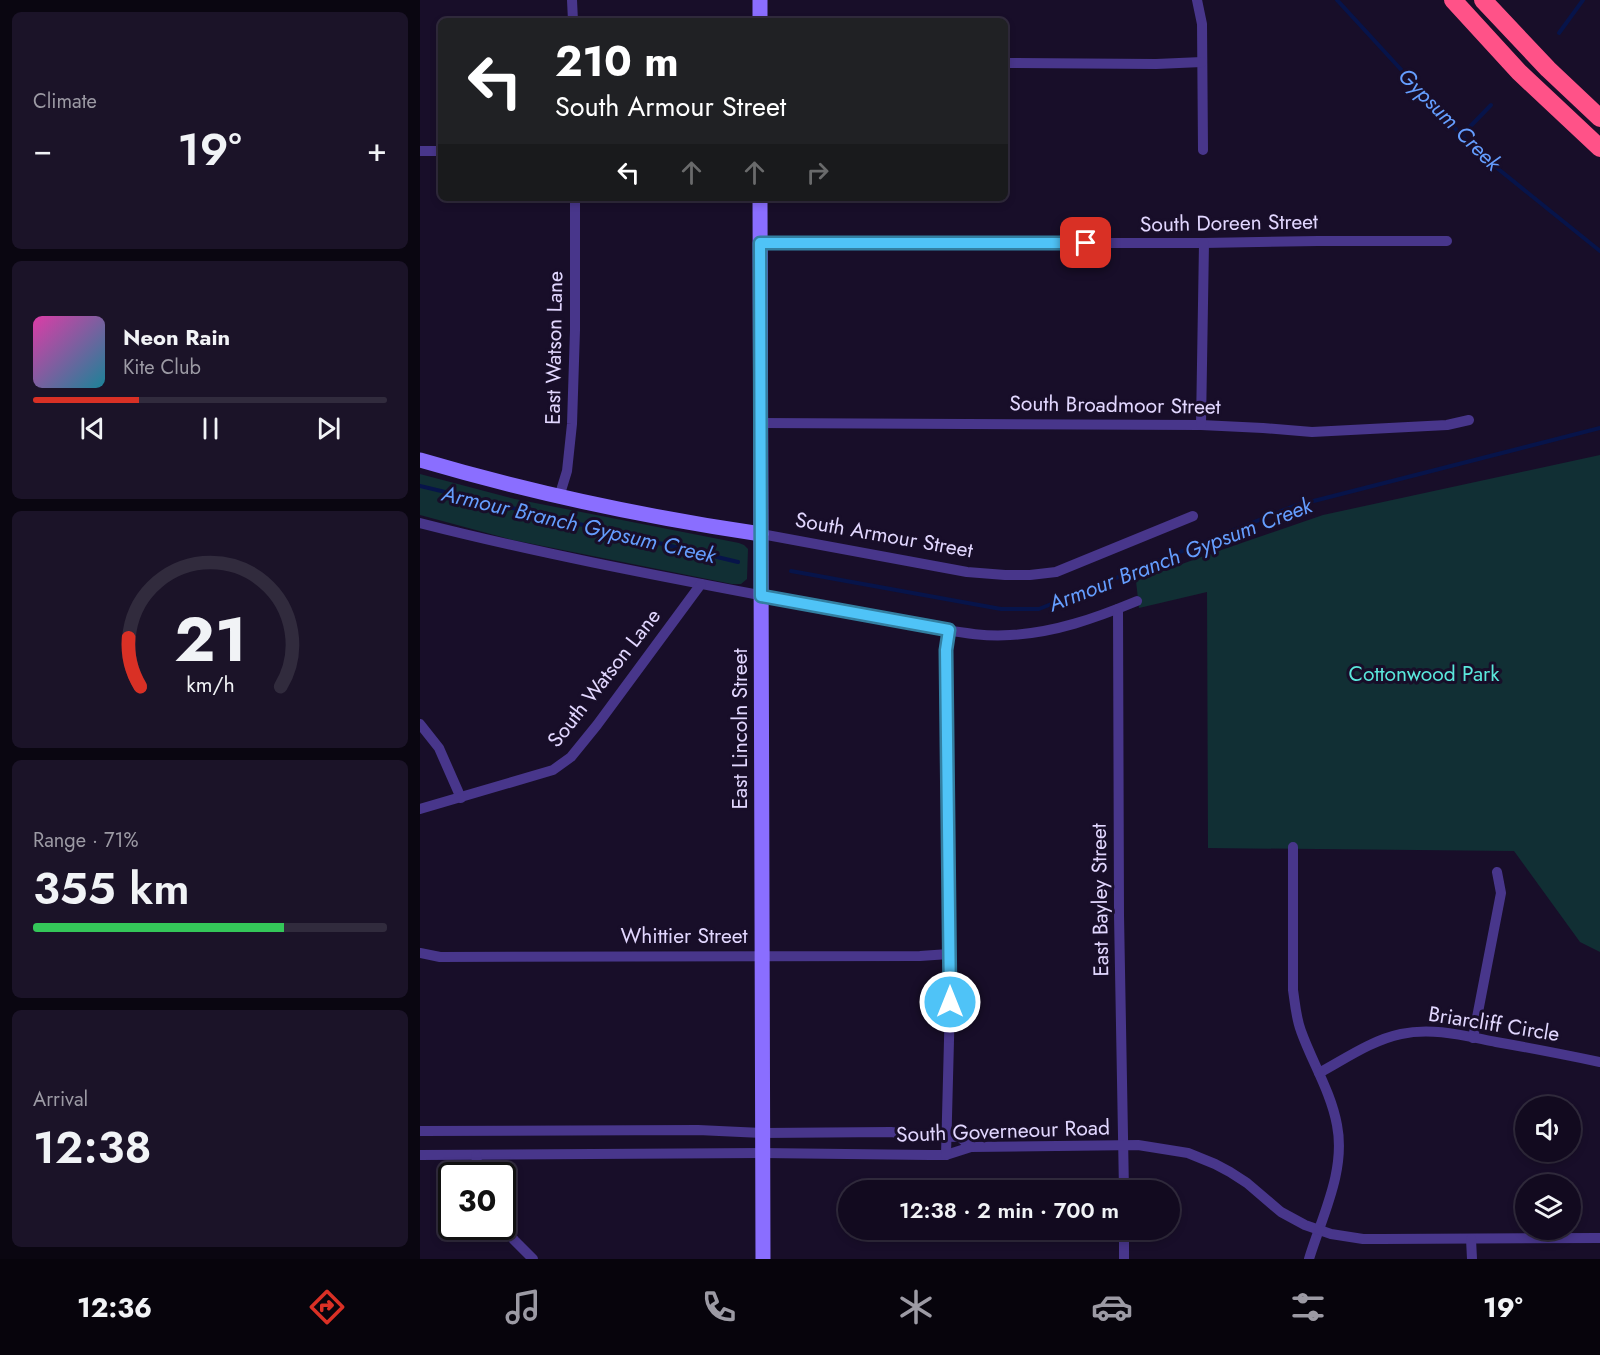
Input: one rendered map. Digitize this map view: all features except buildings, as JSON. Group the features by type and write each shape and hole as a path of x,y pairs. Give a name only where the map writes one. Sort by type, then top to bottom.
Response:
{"highway":[{"path":"1453,0 1519,72 1600,148"},
{"path":"1483,0 1548,69 1600,118"}],"street":[{"path":"572,0 573,18"},
{"path":"760,0 760,18"},
{"path":"1197,0 1202,24 1203,150"},
{"path":"1008,63 1202,62"},
{"path":"420,152 438,151"},
{"name":"East Watson Lane","path":"559,497 567,471 572,424 575,201"},
{"name":"East Lincoln Street","path":"760,201 763,1259"},
{"name":"South Doreen Street","path":"760,243 1447,241"},
{"path":"1201,425 1204,243"},
{"name":"South Broadmoor Street","path":"760,423 1201,425 1312,432 1447,425 1469,420"},
{"name":"South Armour Street","path":"420,460 559,497 697,525 761,534 967,572 1005,576 1030,576 1056,572 1193,516"},
{"path":"420,524 489,541 701,585 989,636 1034,633 1077,623 1137,601"},
{"name":"South Watson Lane","path":"420,809 553,770 571,757 701,585"},
{"name":"East Bayley Street","path":"1118,609 1119,903 1124,1180"},
{"path":"946,1155 949,954 946,650 949,630"},
{"path":"420,724 439,748 460,798"},
{"path":"1293,847 1295,1008 1300,1029 1332,1105 1338,1127 1338,1165 1309,1259"},
{"path":"1473,1038 1501,894 1497,872"},
{"name":"Whittier Street","path":"420,953 440,957 920,956 949,954"},
{"name":"Briarcliff Circle","path":"1319,1073 1383,1039 1420,1031 1473,1038 1600,1062"},
{"name":"South Governeour Road","path":"420,1131 891,1132 960,1137 971,1147"},
{"name":"South Governeour Road","path":"420,1155 762,1153 946,1155 971,1147 1138,1145 1188,1154 1215,1164 1247,1183 1281,1212 1331,1234 1363,1239 1600,1238"},
{"path":"476,1155 477,1162"},
{"path":"1472,1239 1472,1259"},
{"path":"514,1240 533,1259"},
{"path":"1124,1240 1124,1259"}],"green space":[{"name":"Cottonwood Park","path":"1600,455 1600,952 1580,942 1514,851 1208,848 1207,592 1139,608 1136,581 1323,515"},
{"path":"420,474 515,499 739,543 748,549 747,579 741,584 732,584 513,540 420,515"}],"waterway":[{"name":"Gypsum Creek","path":"1337,0 1476,151 1600,251"},
{"path":"1559,33 1583,0"},
{"path":"1462,135 1491,105"},
{"name":"Armour Branch Gypsum Creek","path":"791,571 1001,609 1039,609 1294,506 1600,428"},
{"name":"Armour Branch Gypsum Creek","path":"420,486 738,562"}],"route":[{"path":"950,1002 946,650 949,630 761,596 760,243 1086,243"}]}
